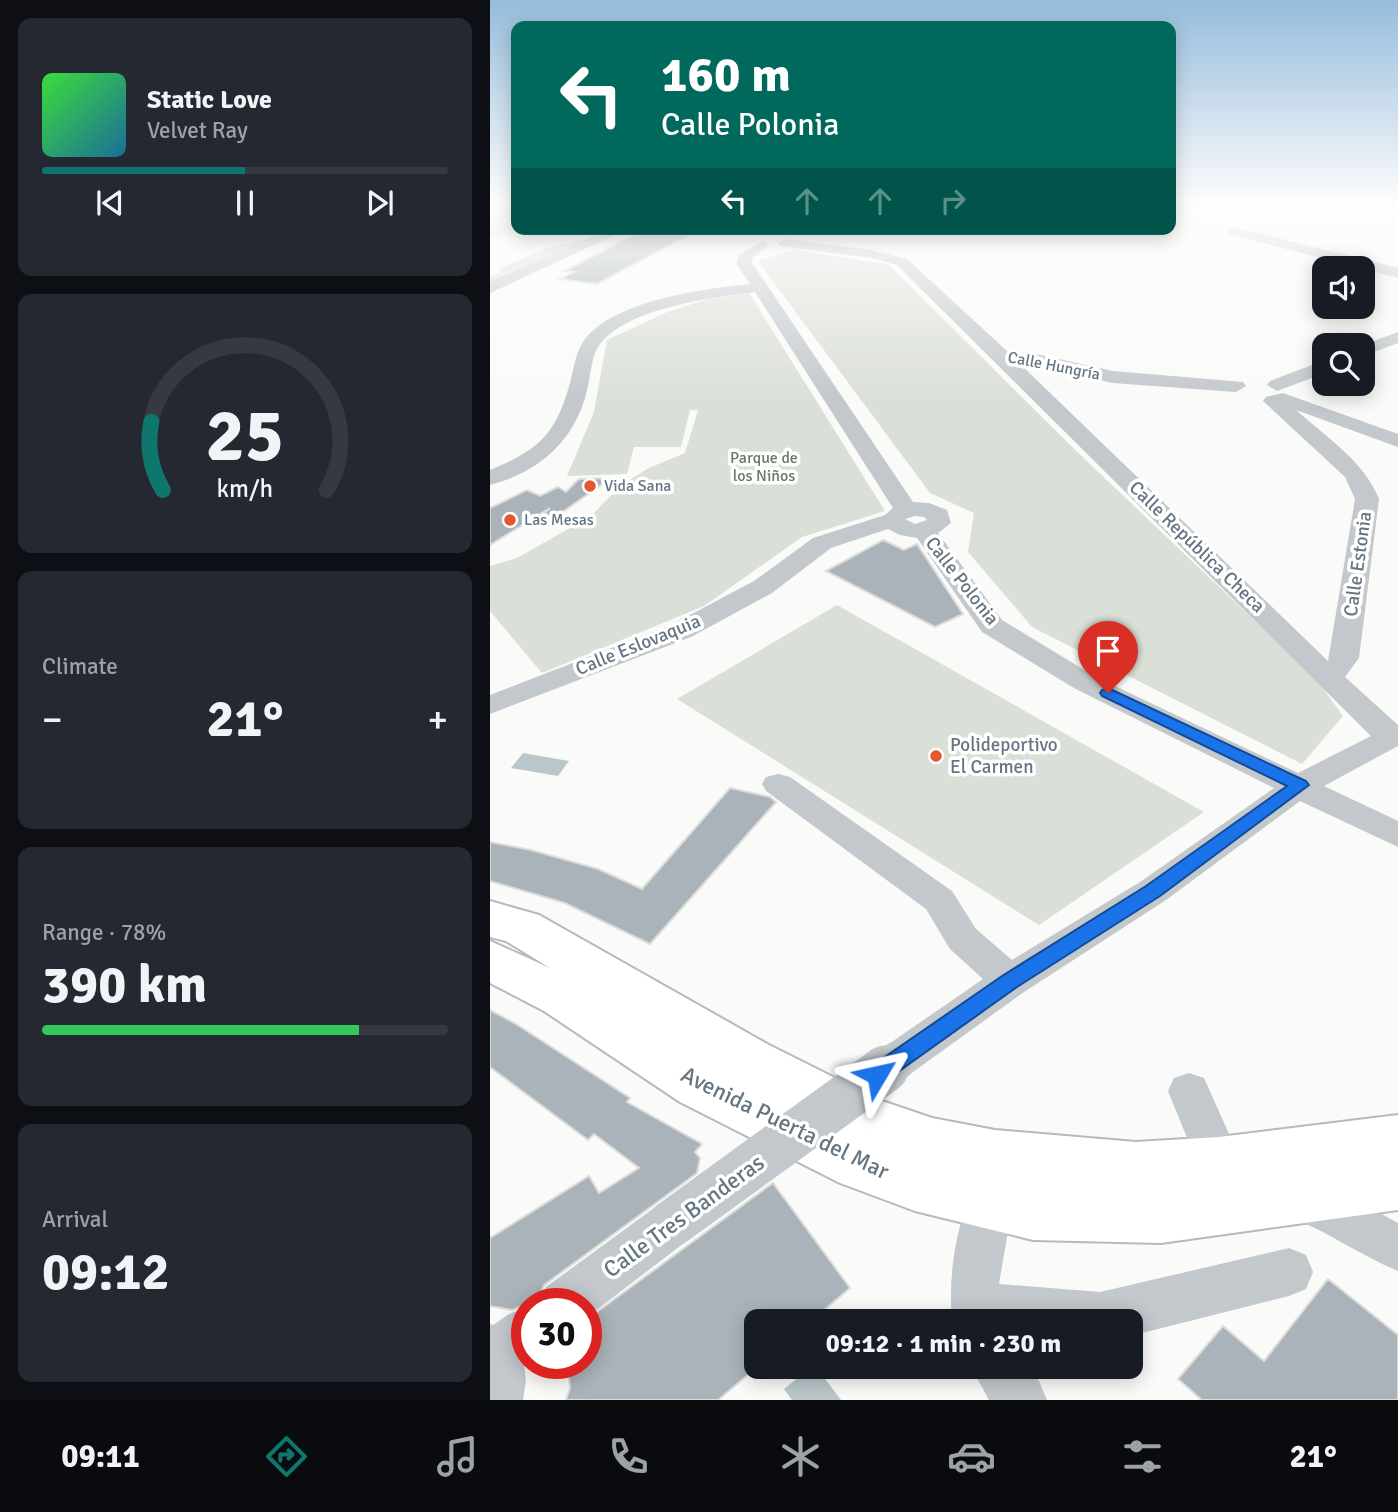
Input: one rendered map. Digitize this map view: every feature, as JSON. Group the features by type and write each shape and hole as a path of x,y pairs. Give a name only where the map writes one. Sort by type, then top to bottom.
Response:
{"main road":[{"name":"Avenida Puerta del Mar","path":"490,919 522,928 762,1068 861,1118 932,1143 996,1156 1136,1168 1219,1163 1394,1199"},
{"name":"Avenida Puerta del Mar","path":"490,960 562,998 699,1086 848,1159 915,1184 1033,1212 1098,1216 1160,1214 1294,1199 1394,1199"}],"street":[{"path":"490,288 529,268"},
{"name":"Calle Polonia","path":"748,268 907,520 992,626 1084,681 1398,835"},
{"name":"Calle Hungría","path":"909,268 1002,357 1016,357 1132,380 1261,392"},
{"path":"1380,268 1398,273"},
{"path":"490,478 526,462 564,427 571,413 590,345 598,336 661,305 707,294 760,287"},
{"path":"1375,346 1398,337"},
{"name":"Calle República Checa","path":"1002,357 1330,678 1394,736"},
{"path":"1261,392 1312,371"},
{"path":"1261,392 1398,441"},
{"name":"Calle Estonia","path":"1261,392 1353,472 1361,482 1367,499 1345,658 1330,678"},
{"name":"Calle Eslovaquia","path":"490,705 681,631 763,587 822,543 907,520"},
{"name":"Calle Tres Banderas","path":"585,1288 1010,981 1153,891 1300,785 1394,736"},
{"path":"778,784 939,900 963,939 1010,981"},
{"path":"1189,1091 1219,1163"},
{"path":"976,1309 974,1283 990,1202"},
{"path":"1141,1309 1289,1272"},
{"path":"1005,1379 1020,1400"}],"green space":[{"path":"521,268 490,282 490,277 500,273 499,269"},
{"path":"763,268 892,268 1071,446 1317,680 1343,716 1302,764 1032,627 968,552 974,513 930,493"},
{"name":"Parque de los Niños","path":"749,293 885,511 802,537 704,606 542,673 490,611 490,566 517,558 591,516 621,485 649,468 685,453 698,410 690,410 681,447 634,447 627,474 567,476 594,412 607,340 665,313 705,300"},
{"name":"Polideportivo El Carmen","path":"837,605 1204,812 1039,925 677,699"}],"shaded area":[{"path":"523,753 569,761 558,776 511,768"},
{"path":"796,1379 825,1379 841,1400 792,1400 784,1389"}],"building":[{"path":"569,268 626,268 597,284 560,279 574,272 564,271"},
{"name":"Las Mesas","path":"611,478 551,520 545,513 550,508 490,545 490,508 527,490 540,496 558,487 566,492 579,479"},
{"path":"883,540 904,550 917,544 963,614 935,627 826,571"},
{"path":"730,788 770,797 776,802 650,944 565,903 490,881 490,842 531,850 598,869 642,889"},
{"path":"490,1010 630,1098 627,1102 702,1144 695,1152 700,1158 697,1173 543,1288 511,1288 511,1310 490,1306 490,1238 589,1176 599,1193 639,1168 594,1134 588,1140 490,1067"},
{"path":"773,1183 850,1288 825,1309 744,1309 744,1378 718,1400 566,1400 570,1388 569,1379 602,1379 602,1308"},
{"path":"1328,1279 1398,1335 1398,1400 1202,1400 1178,1379 1223,1326 1264,1361"}],"place":[{"name":"Vida Sana","path":"590,486"},
{"name":"Las Mesas","path":"510,520"},
{"name":"Polideportivo El Carmen","path":"936,756"}],"route":[{"path":"877,1075 1010,981 1153,891 1300,785 1108,693"}]}
